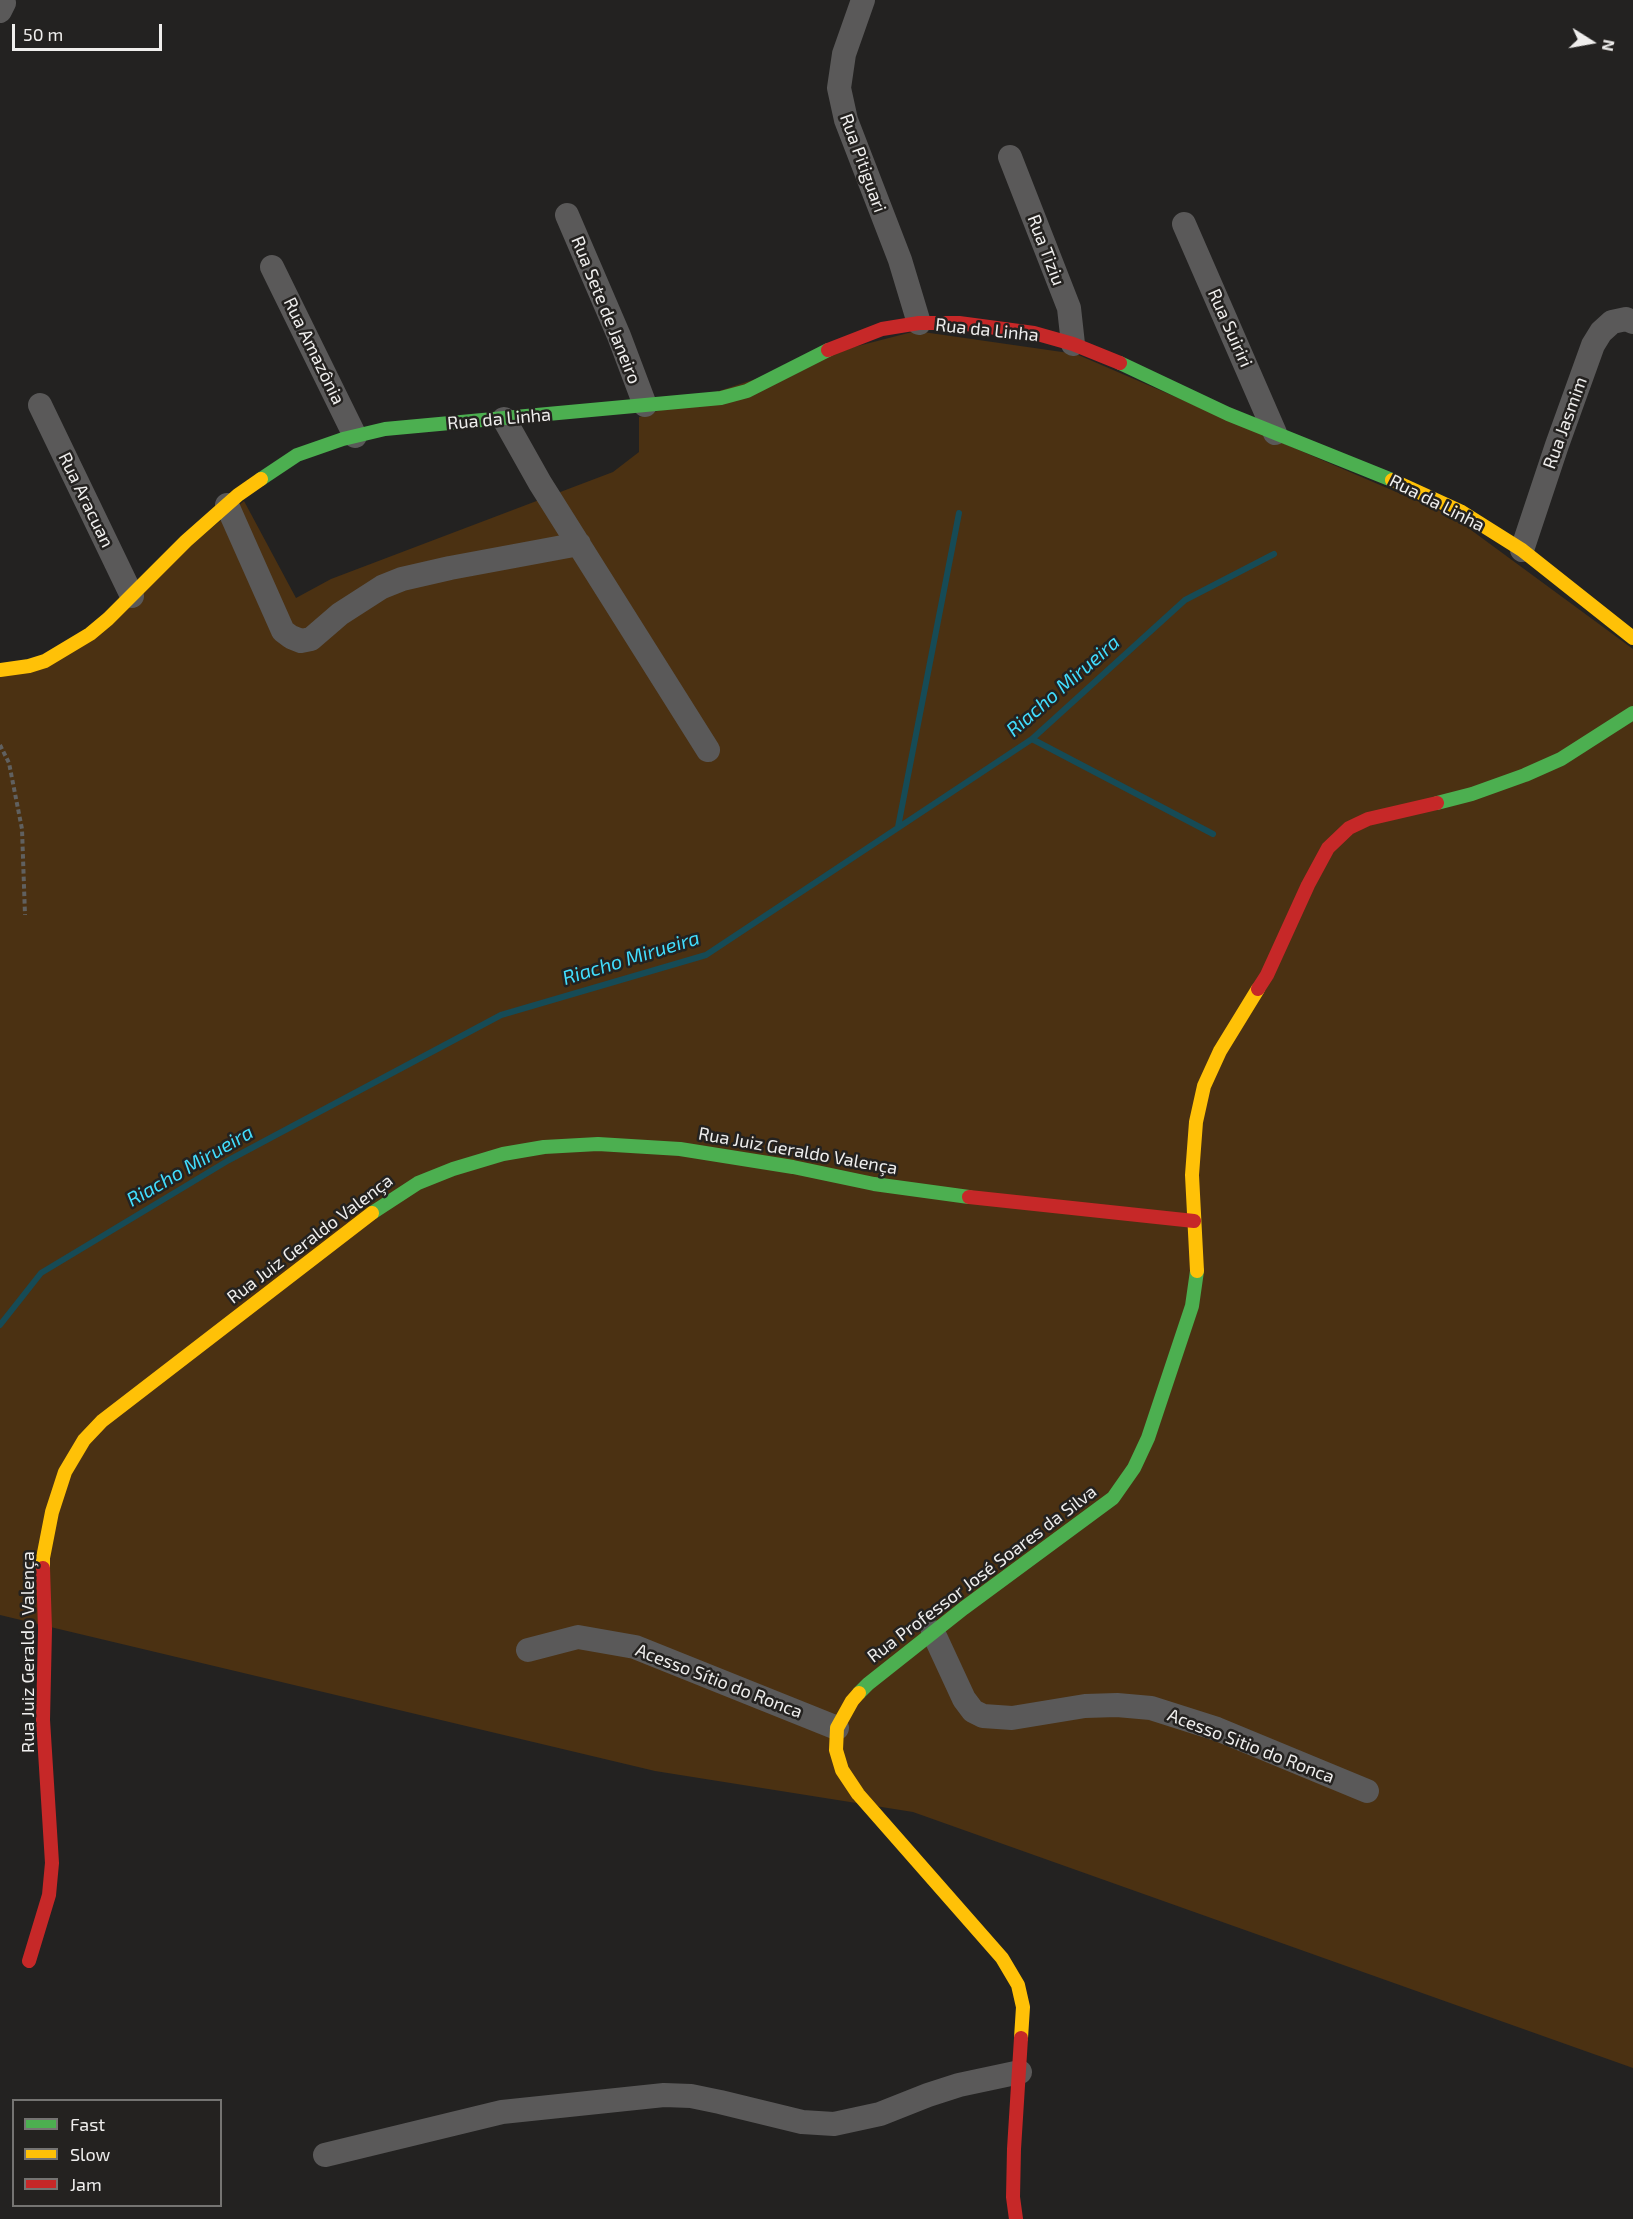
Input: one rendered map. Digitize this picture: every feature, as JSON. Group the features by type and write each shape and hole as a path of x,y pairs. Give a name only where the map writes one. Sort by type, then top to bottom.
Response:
{"street":[{"name":"Rua Pitiguari","path":"863,0 844,54 839,88 846,120 900,260 919,324"},
{"name":"Rua Tiziu","path":"1010,157 1069,308 1073,344"},
{"name":"Rua Sete de Janeiro","path":"567,215 619,336 645,405"},
{"name":"Rua Suiriri","path":"1184,224 1275,433"},
{"name":"Rua Amazônia","path":"272,267 356,436"},
{"name":"Rua Jasmim","path":"1522,550 1593,345 1601,332 1612,322 1626,319 1633,321"},
{"name":"Rua da Linha","path":"2,666 45,661 70,647 108,619 186,541 227,505 263,477 297,455 343,439 385,429 721,398 747,391 842,343 882,329 919,324 960,323 1024,332 1073,344 1108,357 1228,414 1402,484 1460,511 1522,550 1633,638"},
{"name":"Rua Aracuan","path":"40,405 132,596"},
{"path":"504,419 540,483 708,750"},
{"path":"227,505 284,631 291,637 301,640 311,639 340,614 382,587 402,579 579,544"},
{"name":"Rua Professor José Soares da Silva","path":"837,1728 852,1701 887,1667 1113,1498 1134,1468 1148,1438 1191,1306 1197,1275 1192,1175 1196,1122 1204,1086 1220,1051 1267,975 1308,885 1328,848 1349,828 1368,819 1472,794 1525,775 1561,759 1633,713"},
{"name":"Rua Juiz Geraldo Valença","path":"29,1961 46,1905 52,1863 43,1720 45,1629 43,1558 52,1512 65,1472 84,1440 102,1421 387,1202 418,1183 453,1169 503,1154 544,1147 598,1144 680,1149 926,1192 1194,1221"},
{"name":"Acesso Sitio do Ronca","path":"933,1632 964,1699 974,1711 983,1716 1012,1718 1085,1706 1117,1705 1151,1708 1217,1729 1367,1791"},
{"name":"Acesso Sítio do Ronca","path":"528,1650 578,1637 635,1647 837,1728"},
{"path":"837,1728 836,1750 842,1770 858,1794 1002,1958 1018,1985 1023,2007 1014,2150 1013,2197 1016,2219"},
{"path":"325,2155 502,2112 664,2095 691,2096 802,2122 834,2124 880,2114 959,2085 1020,2072"}],"path":[{"path":"0,745 9,763 22,829 26,915"}],"shaded area":[{"path":"916,331 1076,354 1452,516 1633,649 1633,2068 913,1812 655,1771 0,1615 0,674 43,669 244,501 296,598 331,579 613,472 639,452 639,417 854,347"}],"waterway":[{"path":"898,827 959,513"},
{"name":"Riacho Mirueira","path":"0,1325 41,1273 229,1160 501,1015 706,955 1032,739 1185,600 1274,554"},
{"path":"1032,739 1213,834"}],"traffic: fast":[{"path":"261,479 297,455 343,439 385,429 721,398 747,391 828,350"},
{"path":"1120,363 1228,414 1392,480"},
{"path":"1437,803 1472,794 1561,759 1633,713"},
{"path":"372,1213 418,1183 453,1169 503,1154 544,1147 598,1144 680,1149 793,1167 874,1184 969,1197"},
{"path":"859,1693 964,1608 1113,1498 1134,1468 1148,1438 1192,1306 1197,1271"}],"traffic: slow":[{"path":"0,670 45,661 90,634 186,541 238,495 261,479"},
{"path":"1392,480 1460,511 1522,550 1633,638"},
{"path":"1197,1271 1192,1175 1196,1122 1204,1086 1220,1051 1258,989"},
{"path":"43,1568 52,1512 65,1472 84,1440 102,1421 372,1213"},
{"path":"859,1693 837,1728 836,1750 842,1770 858,1794 1002,1958 1018,1985 1023,2007 1021,2038"}],"traffic: jam":[{"path":"828,350 882,329 919,323 959,323 1034,333 1073,344 1120,363"},
{"path":"1258,989 1267,975 1308,885 1328,848 1349,828 1368,819 1437,803"},
{"path":"969,1197 1194,1221"},
{"path":"29,1961 49,1895 52,1863 43,1720 45,1629 43,1568"},
{"path":"1016,2219 1013,2197 1014,2149 1021,2038"}]}
